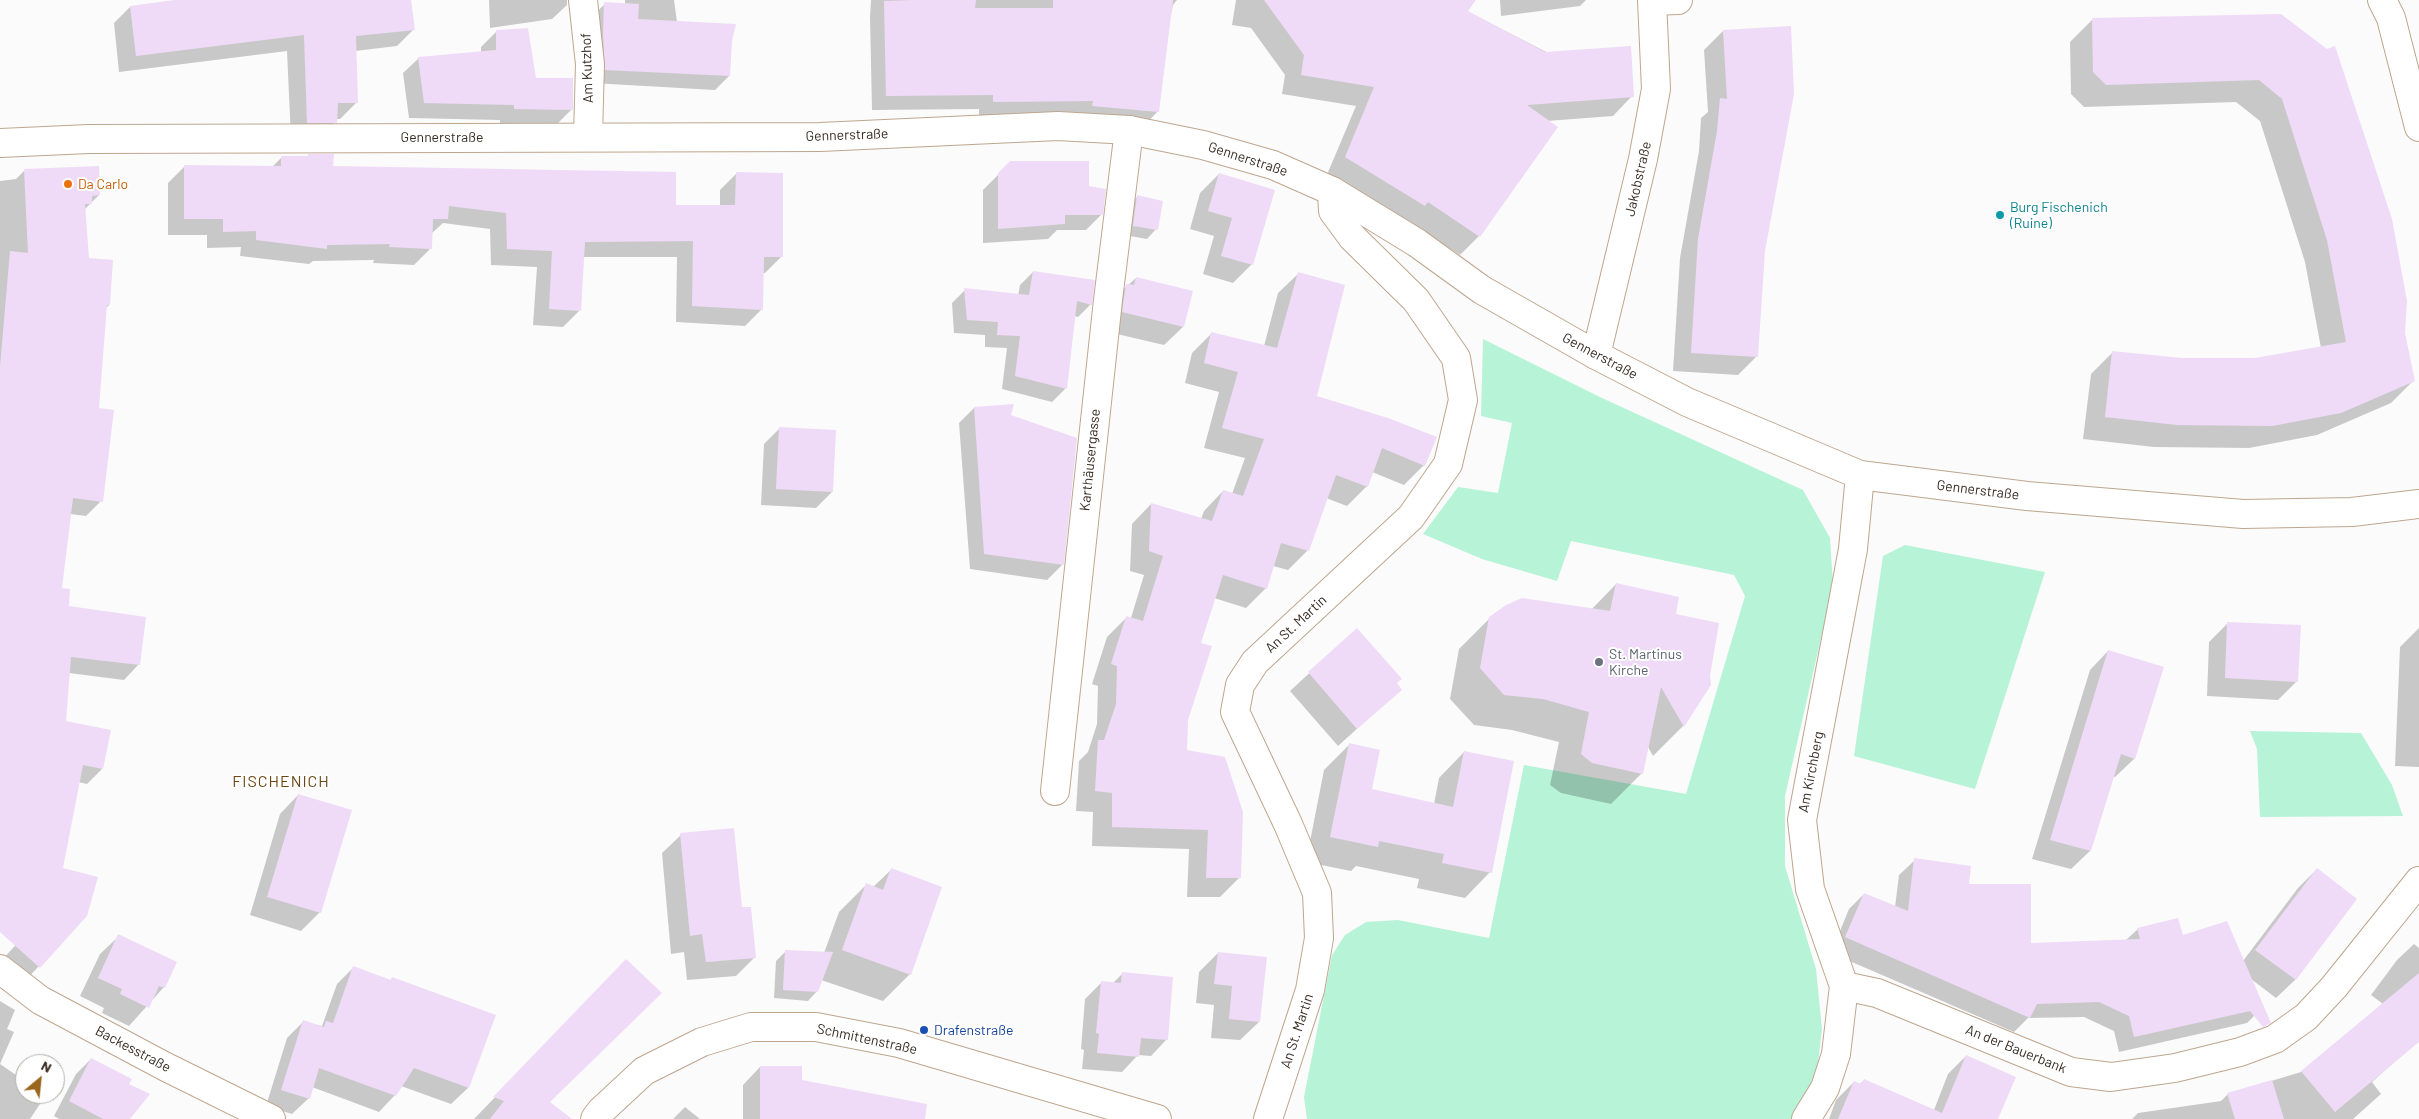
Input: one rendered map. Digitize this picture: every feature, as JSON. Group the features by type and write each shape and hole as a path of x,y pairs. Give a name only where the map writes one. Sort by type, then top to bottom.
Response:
{"street":[{"name":"Am Kutzhof","path":"583,0 590,64 588,136"},
{"name":"Jakobstraße","path":"1596,355 1643,159 1656,88 1661,0"},
{"path":"2382,0 2391,18 2419,127"},
{"name":"Gennerstraße","path":"0,143 52,140 588,136 820,137 1058,126 1129,130 1203,145 1273,165 1332,191 1417,243 1482,290 1596,355 1687,402 1860,475 2027,496 2243,514 2352,512 2419,504"},
{"name":"Karthäusergasse","path":"1055,792 1108,300 1129,130"},
{"name":"An St. Martin","path":"1268,1119 1310,990 1319,938 1317,893 1288,824 1236,712 1240,685 1255,662 1411,517 1448,464 1463,400 1456,358 1416,300 1352,237 1333,211 1332,191"},
{"name":"Am Kirchberg","path":"1806,1119 1825,1088 1836,1054 1844,986 1810,890 1802,820 1853,549 1860,475"},
{"name":"An der Bauerbank","path":"1844,986 1877,993 2071,1072 2110,1077 2175,1068 2240,1052 2275,1039 2306,1017 2334,987 2419,881"},
{"name":"Backesstraße","path":"0,969 40,1000 166,1067 271,1119"},
{"name":"Schmittenstraße","path":"595,1119 601,1110 644,1071 702,1042 751,1027 816,1027 899,1043 1157,1119"}],"green space":[{"path":"1483,339 1602,398 1803,490 1830,538 1833,585 1785,796 1785,866 1816,969 1822,1029 1816,1080 1794,1119 1307,1119 1304,1097 1332,955 1345,935 1366,922 1398,920 1489,938 1524,765 1686,794 1745,596 1734,575 1571,541 1557,581 1482,559 1423,534 1458,487 1498,493 1512,423 1481,416"},
{"path":"1905,545 2045,572 1975,789 1854,756 1883,556"},
{"path":"2250,731 2361,733 2392,785 2403,816 2260,817 2257,749"}],"building":[{"path":"174,0 411,0 415,30 356,36 358,103 338,103 337,123 307,123 304,35 136,56 130,6"},
{"path":"976,0 975,8 1053,8 1053,0 1173,0 1159,112 1092,106 1093,101 993,102 993,95 886,96 884,1"},
{"path":"1264,0 1476,0 1468,11 1545,52 1631,46 1634,97 1527,105 1558,127 1480,237 1428,202 1425,206 1345,157 1374,87 1301,75 1304,55"},
{"path":"604,2 639,4 638,19 736,24 732,41 730,76 605,70"},
{"path":"2281,14 2327,49 2335,46 2392,219 2407,301 2405,333 2415,381 2341,413 2272,426 2177,425 2105,417 2112,351 2182,358 2255,358 2346,342 2327,240 2282,99 2259,80 2106,85 2093,72 2092,18"},
{"path":"1791,26 1794,94 1765,251 1758,357 1691,353 1698,239 1717,131 1720,98 1727,99 1723,30"},
{"path":"528,28 536,78 573,78 573,110 514,109 514,105 424,103 418,57 496,50 496,30"},
{"path":"308,154 334,154 333,166 676,172 676,205 735,205 736,172 783,173 783,257 764,257 763,310 692,306 693,241 585,242 581,311 549,309 552,251 507,249 506,213 449,206 448,219 433,219 432,249 389,247 390,244 327,245 327,249 256,240 256,231 223,232 223,219 184,219 184,165 281,166 281,156 308,156"},
{"path":"1010,161 1089,161 1089,186 1106,189 1103,215 1065,215 1065,224 998,229 998,173"},
{"path":"99,166 100,195 92,196 92,204 85,204 89,258 113,260 110,305 107,305 99,408 114,410 103,502 73,498 62,588 70,589 69,606 146,617 140,665 71,657 66,721 111,730 103,769 83,765 63,868 98,877 87,916 40,968 0,932 0,367 10,251 28,253 24,169"},
{"path":"1219,173 1275,190 1253,265 1221,256 1232,218 1208,211"},
{"path":"1137,195 1163,201 1158,230 1133,226"},
{"path":"1033,271 1095,280 1092,305 1077,301 1067,389 1015,376 1020,336 997,335 998,322 967,320 964,288 1029,295"},
{"path":"1298,272 1345,285 1317,396 1388,418 1437,437 1425,466 1382,448 1368,487 1336,475 1309,551 1281,543 1267,589 1223,575 1201,643 1212,646 1188,720 1187,750 1225,757 1243,812 1241,878 1206,878 1208,830 1112,827 1112,793 1095,791 1098,740 1104,740 1116,704 1117,666 1111,664 1126,616 1143,621 1163,556 1149,551 1151,503 1212,521 1223,490 1243,496 1264,439 1222,428 1238,372 1204,363 1211,332 1277,348"},
{"path":"1136,277 1193,291 1184,327 1122,312 1126,284 1134,285"},
{"path":"1014,404 1011,415 1077,438 1064,565 984,554 974,407"},
{"path":"779,427 836,430 833,492 776,489"},
{"name":"St. Martinus Kirche","path":"1616,583 1679,597 1676,614 1719,623 1710,676 1711,685 1684,727 1661,687 1643,774 1592,763 1581,754 1589,712 1543,699 1504,695 1480,668 1489,617 1506,605 1522,598 1610,611"},
{"path":"2227,622 2301,625 2298,682 2225,678"},
{"path":"1357,628 1402,679 1397,683 1402,690 1357,729 1308,672"},
{"path":"2108,650 2164,667 2135,759 2121,754 2091,851 2050,840"},
{"path":"1349,743 1380,750 1372,789 1453,807 1464,751 1514,761 1492,873 1442,863 1444,854 1379,841 1378,847 1330,837"},
{"path":"298,794 352,810 321,913 267,897"},
{"path":"734,828 742,907 751,907 756,958 706,962 702,934 690,936 680,833"},
{"path":"1914,858 1971,866 1969,884 2031,884 2031,943 2140,939 2137,928 2178,918 2183,935 2227,921 2271,1023 2263,1027 2250,1011 2134,1037 2129,1016 2099,1002 2037,1004 2030,1018 1845,937 1864,893 1908,911"},
{"path":"891,868 942,887 911,975 842,950 866,883 883,890"},
{"path":"2317,868 2357,899 2296,980 2255,950"},
{"path":"118,934 177,962 165,988 159,986 149,1008 120,994 122,989 98,978"},
{"path":"785,950 833,952 818,992 783,990"},
{"path":"1218,952 1267,957 1260,1022 1229,1019 1232,986 1214,984"},
{"path":"626,959 662,993 550,1102 572,1119 490,1119 504,1101 493,1097"},
{"path":"353,966 391,980 392,977 496,1015 469,1088 414,1068 396,1096 319,1068 310,1099 281,1090 303,1020 324,1027 326,1021 333,1023"},
{"path":"1122,972 1173,977 1168,1040 1141,1038 1139,1057 1097,1053 1099,1034 1096,1033 1101,981 1121,983"},
{"path":"2419,973 2419,1042 2335,1112 2301,1071"},
{"path":"1966,1055 2016,1077 1998,1119 1838,1119 1854,1081 1861,1084 1864,1079 1942,1113"},
{"path":"91,1058 132,1079 129,1084 150,1094 130,1119 103,1119 69,1101"},
{"path":"760,1066 802,1066 802,1080 927,1104 925,1119 760,1119"},
{"path":"2272,1080 2284,1119 2235,1119 2227,1093"}],"place":[{"name":"Da Carlo","path":"68,184"},
{"name":"Burg Fischenich (Ruine)","path":"2000,215"},
{"name":"St. Martinus Kirche","path":"1599,662"},
{"name":"Drafenstraße","path":"924,1030"}],"district":[{"name":"FISCHENICH","path":"281,782"}]}
